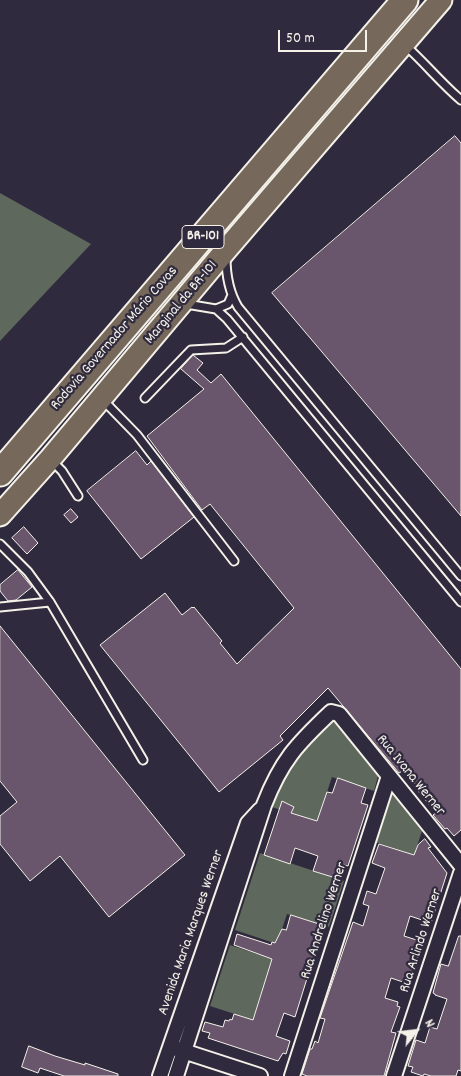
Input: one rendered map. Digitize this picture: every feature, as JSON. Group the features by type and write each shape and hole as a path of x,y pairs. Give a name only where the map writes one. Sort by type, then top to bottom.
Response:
{"highway":[{"name":"Rodovia Governador Mário Covas","path":"0,448 385,0"},
{"name":"Rodovia Governador Mário Covas","path":"0,473 405,0"}],"main road":[{"name":"Marginal da BR-101","path":"0,515 50,459 441,0"}],"street":[{"name":"Rua Ivana Werner","path":"331,712 339,714 461,865"},
{"name":"Avenida Maria Marques Werner","path":"176,1076 274,779 286,758 305,736 331,712"},
{"name":"Rua Andrelino Werner","path":"292,1076 389,776"},
{"name":"Avenida Maria Marques Werner","path":"160,1076 248,823 264,805"},
{"name":"Rua Arlindo Werner","path":"394,1076 461,873"},
{"path":"170,1047 260,1076"}],"lane":[{"path":"404,44 440,82 461,100"},
{"path":"225,252 232,295 238,307 461,576"},
{"path":"216,309 228,304 232,295"},
{"path":"181,304 216,309 228,319 461,602"},
{"path":"145,398 190,350 226,348 243,337"},
{"path":"101,398 137,435 234,561"},
{"path":"50,459 62,472 78,496"},
{"path":"0,544 28,572 50,602 143,760"},
{"path":"0,607 50,602"}],"green space":[{"path":"0,193 91,244 0,341"},
{"path":"330,720 335,722 378,776 374,791 332,777 317,822 272,807 284,773"},
{"path":"392,793 422,831 414,855 375,842"},
{"path":"260,853 344,881 329,927 287,914 277,944 235,930"},
{"path":"230,945 272,959 253,1020 210,1006"}],"building":[{"path":"455,136 461,143 461,516 272,293"},
{"path":"193,355 203,363 197,370 211,383 221,374 461,669 461,830 454,836 433,815 436,813 414,786 416,785 404,770 399,773 328,688 280,736 283,740 219,792 100,645 165,593 182,615 194,607 222,641 220,643 237,664 294,608 210,504 202,510 147,436 204,389 181,369"},
{"path":"136,451 147,465 151,461 194,517 141,559 87,491"},
{"path":"71,509 78,517 71,523 64,515"},
{"path":"24,527 38,543 27,554 12,538"},
{"path":"18,570 32,587 16,600 8,601 0,591 0,585"},
{"path":"0,626 185,855 109,917 60,856 30,881 0,844 0,816 17,802 0,781"},
{"path":"338,778 366,788 361,803 368,805 348,866 344,865 339,879 313,871 318,856 295,848 290,864 264,855 282,801 294,807 291,813 317,821 327,792 332,793"},
{"path":"425,839 431,847 428,848 447,873 431,923 410,916 404,936 423,942 409,984 391,978 385,998 398,1002 397,1006 400,1007 391,1032 396,1033 384,1076 307,1076 302,1074 310,1049 312,1049 315,1041 318,1043 325,1019 320,1018 353,922 363,926 369,906 363,904 367,891 376,894 385,868 372,863 379,844 414,855 418,845"},
{"path":"291,915 319,924 316,932 320,933 295,1017 284,1013 276,1036 290,1041 286,1054 283,1053 278,1061 208,1038 210,1033 202,1031 205,1022 223,1027 225,1020 232,1020 234,1014 253,1020 272,959 234,945 237,934 271,945 272,942 275,943 282,929 286,930"},
{"path":"459,936 461,936 461,1071 458,1070 456,1076 431,1076 424,1074 423,1076 411,1072 413,1067 408,1066 416,1040 425,1043 430,1027 437,1029 447,999 433,993 441,964 448,966"},
{"path":"29,1046 55,1056 85,1065 85,1063 118,1074 118,1076 64,1076 40,1068 38,1073 22,1067"}]}
